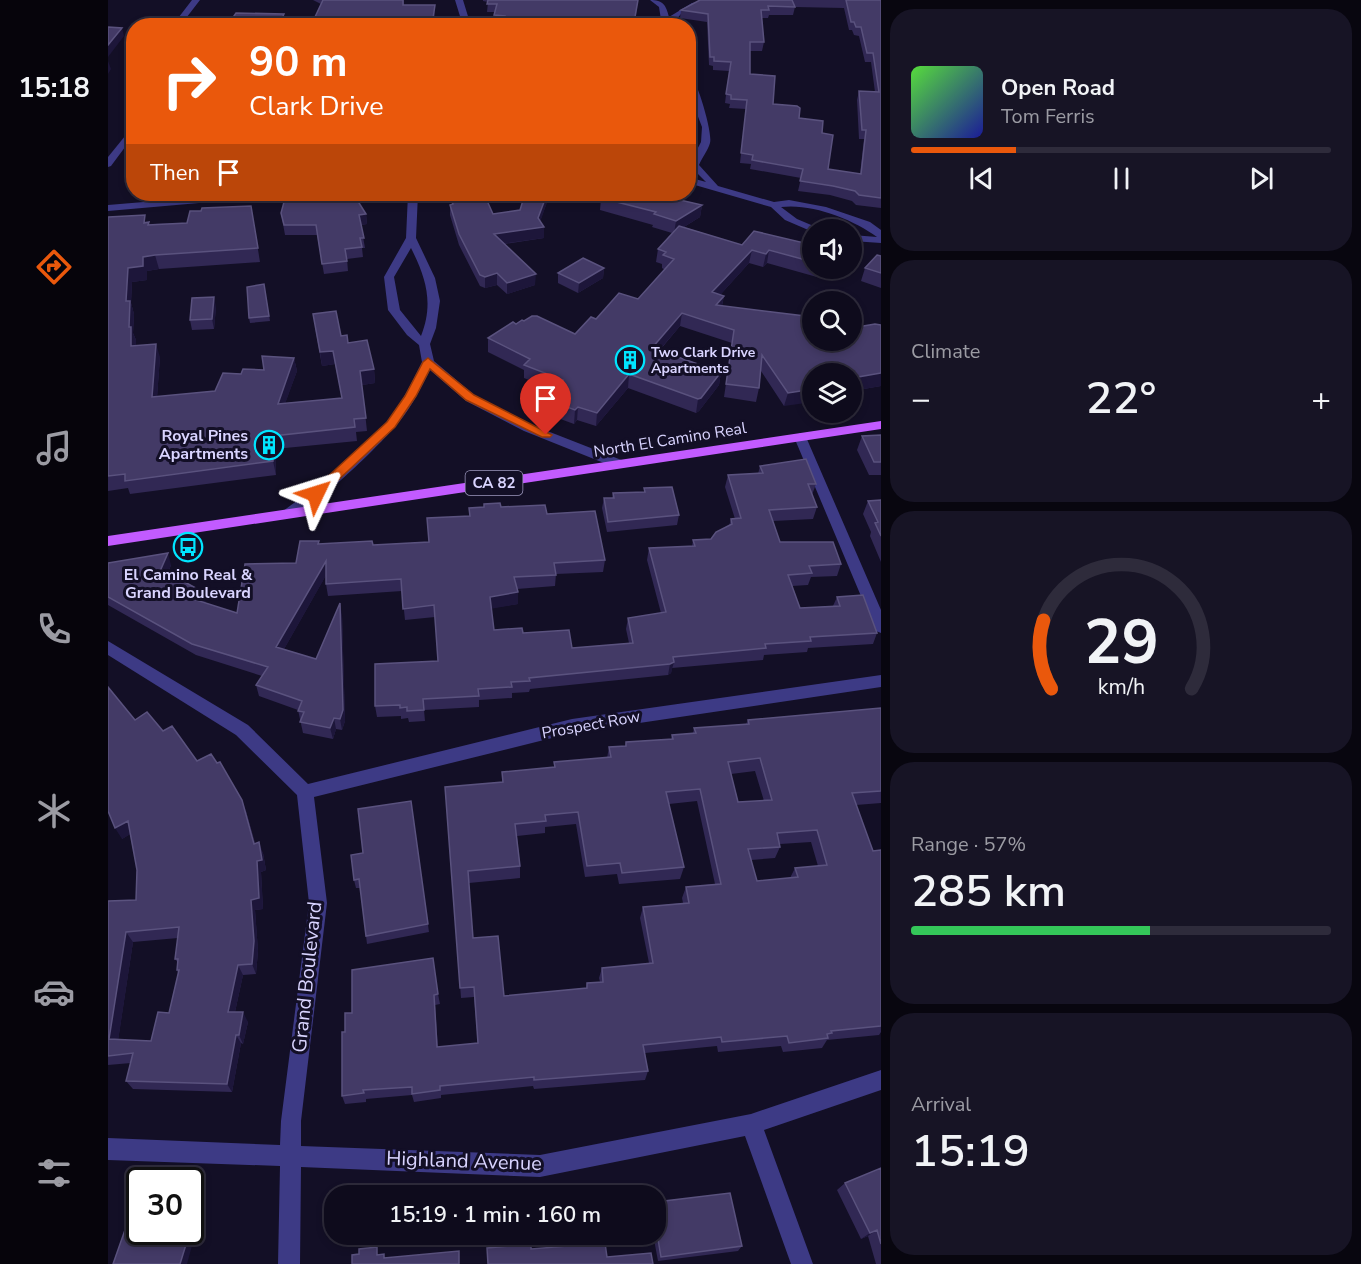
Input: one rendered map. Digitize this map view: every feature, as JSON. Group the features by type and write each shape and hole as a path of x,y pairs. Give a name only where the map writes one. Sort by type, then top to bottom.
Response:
{"main road":[{"name":"North El Camino Real","path":"108,542 881,425"}],"street":[{"path":"182,18 196,0"},
{"path":"459,0 465,18"},
{"path":"654,0 662,6 665,18"},
{"path":"673,18 682,10 706,0"},
{"path":"696,106 706,127 706,142 696,158"},
{"path":"108,165 126,139"},
{"path":"696,170 719,189"},
{"path":"696,182 774,205 789,203 823,209 866,224 881,235"},
{"path":"108,208 187,201"},
{"path":"413,201 411,238 390,277 394,310 411,333 424,344"},
{"path":"774,205 779,213 802,224"},
{"path":"411,238 432,279 434,320 424,344 428,362 470,398 528,428 619,464"},
{"path":"862,239 881,240"},
{"path":"288,514 346,468 391,424 410,396 428,362"},
{"path":"800,437 881,627"},
{"path":"108,647 242,730 305,792"},
{"name":"Prospect Row","path":"305,792 572,726 881,681"},
{"name":"Grand Boulevard","path":"289,1264 291,1121 318,903 305,792"},
{"name":"Highland Avenue","path":"108,1149 540,1166 751,1124 881,1080"},
{"path":"751,1124 802,1264"}],"building":[{"path":"323,0 403,0 403,5 435,5 433,18 315,17"},
{"path":"488,0 638,0 634,18 505,18 505,16 494,15 497,4 487,4"},
{"path":"700,0 792,0 795,7 768,6 769,10 761,10 764,42 750,42 750,74 775,76 773,104 797,106 800,108 799,118 823,121 822,133 833,135 828,169 861,174 866,130 862,130 859,91 879,92 873,53 867,53 861,27 856,27 854,22 851,22 846,0 881,0 881,198 859,195 855,191 833,186 800,181 803,169 752,160 753,155 741,153 747,100 731,99 731,95 726,94 731,62 714,61 714,57 710,57 708,14 681,10"},
{"path":"236,13 284,14 282,18 233,18"},
{"path":"108,27 122,28 108,45"},
{"path":"358,201 366,214 359,215 364,238 360,238 362,247 345,249 347,261 322,264 316,225 284,225 281,213 284,202"},
{"path":"452,201 487,201 493,214 520,210 523,201 544,201 538,218 544,227 494,234 536,274 507,283 497,273 485,277 480,275 459,234 450,205 453,204"},
{"path":"613,201 685,201 702,205 676,221 654,214 656,212"},
{"path":"251,206 258,248 155,255 143,257 143,266 128,268 126,301 130,301 131,346 156,344 152,397 215,391 223,373 241,374 243,369 264,370 262,356 294,358 278,404 342,398 333,351 320,352 313,314 336,311 341,336 347,335 348,343 367,340 374,369 360,371 366,418 354,419 355,427 273,436 273,461 125,481 125,474 108,476 108,217 145,215 144,223 149,222 148,225 187,223 190,211 201,211 202,208"},
{"path":"679,226 742,245 754,231 802,242 802,259 769,250 766,254 752,250 712,292 724,296 716,305 802,316 802,351 862,351 862,326 881,325 881,373 862,376 862,363 802,363 802,391 788,393 762,355 759,388 726,384 734,330 682,313 652,348 721,372 701,398 698,399 629,374 597,413 578,407 575,410 545,399 563,380 524,365 530,359 488,338 513,322 516,324 532,316 537,316 575,334 591,317 596,319 619,293 638,299 674,259 663,255 666,252 658,249"},
{"path":"877,255 881,256 881,273 865,268"},
{"path":"583,258 604,268 579,283 558,273"},
{"path":"264,284 269,316 249,318 247,287"},
{"path":"214,297 212,319 190,320 192,298"},
{"path":"881,435 881,462 874,462 862,436"},
{"path":"806,459 816,484 808,484 817,507 769,510 780,542 833,542 841,564 809,566 812,573 788,575 800,608 840,606 837,597 863,595 877,633 810,637 811,641 765,644 766,648 673,657 674,662 670,664 529,678 530,681 511,682 512,687 478,689 479,696 423,699 424,710 407,711 407,707 400,708 400,705 375,706 375,664 438,661 434,605 403,609 401,579 326,584 326,561 276,647 316,659 340,603 343,710 340,719 334,718 330,728 300,722 304,712 298,711 302,701 256,685 268,667 192,644 108,597 108,563 168,553 161,569 203,592 196,600 237,613 245,564 296,563 300,541 319,541 318,544 372,541 373,545 429,542 427,518 470,516 469,508 484,507 484,504 500,503 501,507 545,505 547,514 595,511 605,560 554,563 556,575 514,577 518,592 490,597 494,630 522,628 523,633 569,630 572,648 633,643 628,618 666,612 649,548 695,546 693,540 711,539 716,532 732,524 731,519 741,518 728,475 763,473 760,466"},
{"path":"672,487 679,515 608,522 604,498 614,498 613,493 645,492 644,488"},
{"path":"881,500 881,536 875,523 878,522 868,501"},
{"path":"108,687 135,720 147,712 163,731 172,726 197,761 211,754 217,763 220,762 242,800 254,844 259,842 262,860 257,861 259,898 251,900 254,941 252,964 238,965 228,1012 243,1012 239,1035 236,1035 227,1084 126,1081 133,1053 108,1056 108,901 136,900 137,870 128,821 115,828 108,811","holes":["179,927 175,959 178,959 177,970 179,970 169,1013 158,1012 151,1041 109,1039 126,932"]},
{"path":"881,708 881,791 852,793 873,851 881,850 881,1026 831,1031 832,1033 827,1034 828,1038 789,1043 787,1036 722,1042 721,1037 643,1045 648,1071 534,1080 534,1077 440,1086 440,1090 412,1094 412,1087 363,1090 364,1093 342,1096 342,1032 345,1032 345,1013 352,1013 352,970 433,958 438,994 434,995 437,1047 478,1043 474,987 460,988 445,787 503,782 502,772 555,767 554,762 611,757 609,747 626,746 626,742 673,739 672,735 696,733 694,728 749,724 748,720","holes":["760,758 772,800 738,802 728,762","700,789 721,884 686,887 689,903 643,907 653,963 602,968 603,982 587,983 587,988 504,996 498,936 473,938 468,871 520,866 515,824 546,821 545,815 578,812 587,866 620,863 622,873 684,867 666,792","817,830 827,865 795,868 798,877 757,881 748,849 780,847 777,833"]},
{"path":"411,801 428,924 366,936 359,879 354,880 351,855 363,853 358,809"},
{"path":"881,1168 881,1244 877,1230 870,1233 845,1183"},
{"path":"730,1193 742,1246 661,1257 659,1245 666,1245 666,1201"},
{"path":"126,1227 126,1245 186,1245 180,1264 113,1264"},
{"path":"531,1245 531,1249 605,1245 607,1257 651,1253 653,1264 488,1264 487,1248"},
{"path":"377,1247 377,1255 384,1254 384,1258 459,1251 459,1264 352,1264 352,1255 359,1254 359,1249"}],"place":[{"name":"Two Clark Drive Apartments","path":"630,360"},
{"name":"Royal Pines Apartments","path":"269,445"},
{"name":"El Camino Real & Grand Boulevard","path":"188,547"}],"route":[{"path":"316,494 391,424 410,396 428,362 470,398 546,435"}]}
